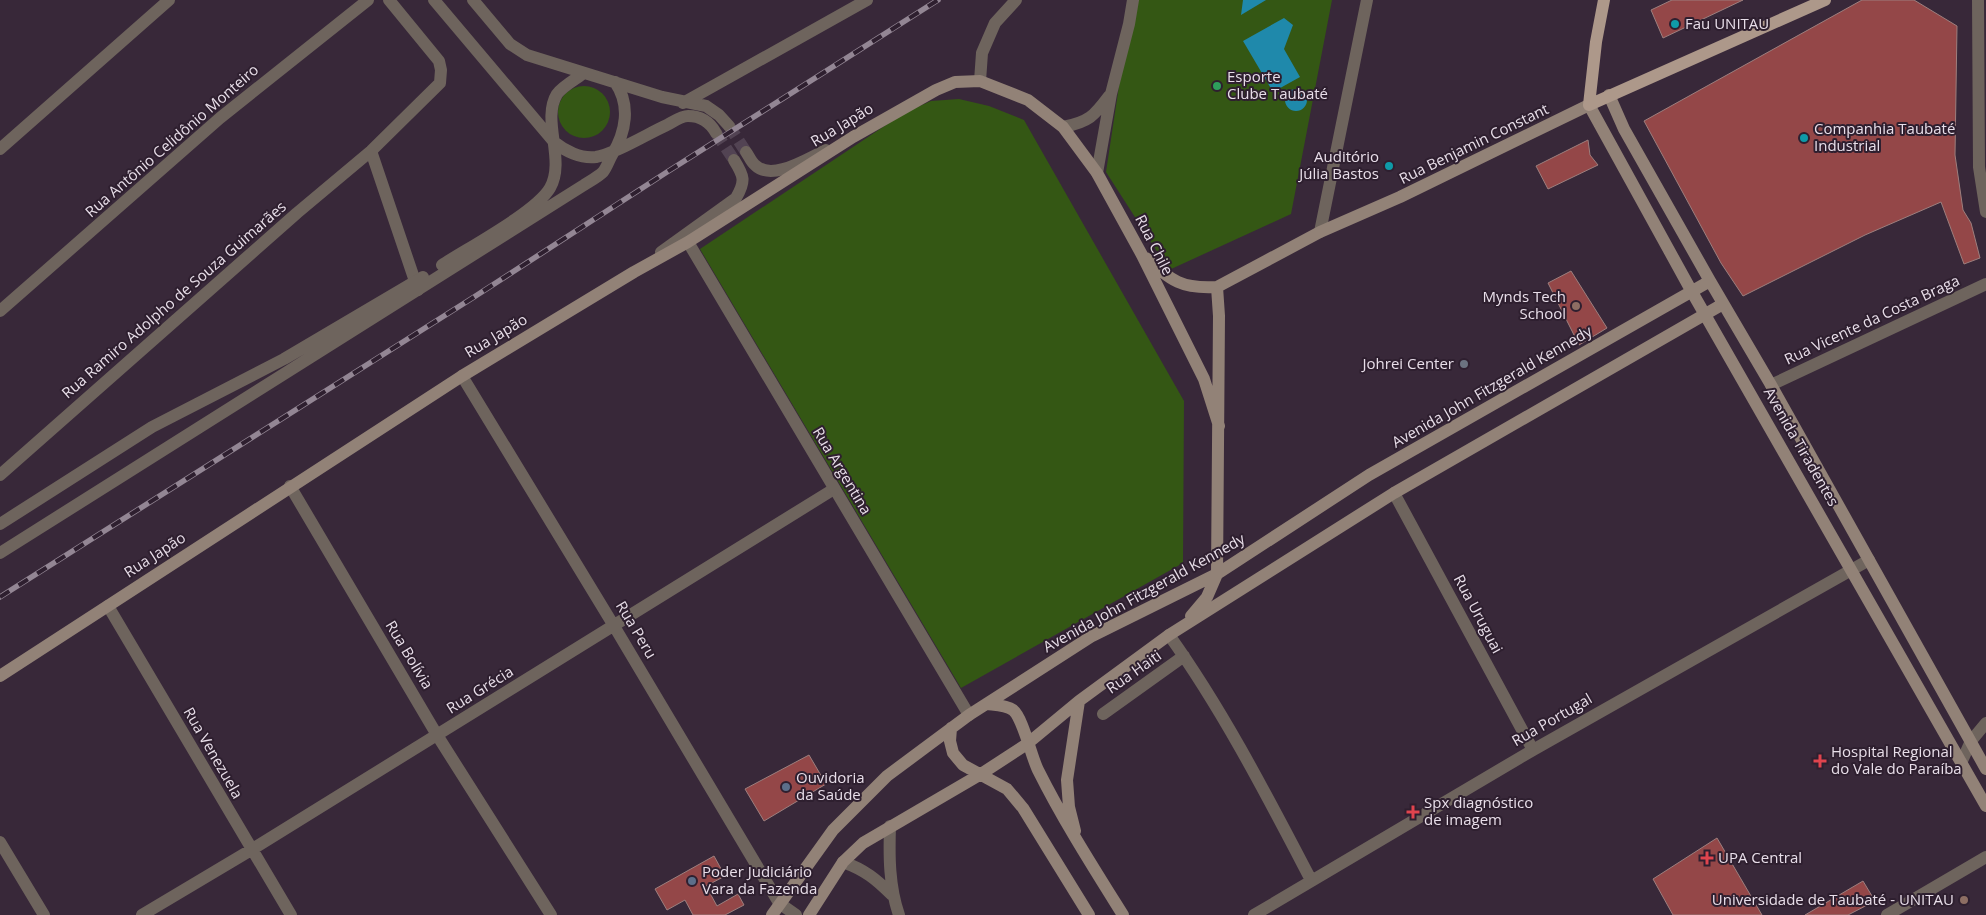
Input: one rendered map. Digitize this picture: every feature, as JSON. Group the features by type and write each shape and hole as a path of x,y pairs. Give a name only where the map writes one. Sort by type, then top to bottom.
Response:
{"main road":[{"path":"1589,104 1596,42 1604,0"},
{"name":"Rua Benjamin Constant","path":"1142,255 1179,284 1199,288 1217,287 1320,232 1400,197 1589,104 1825,0"},
{"path":"1593,78 1609,95"},
{"name":"Rua Japão","path":"0,676 462,376 634,272 688,242 853,137 936,90 955,82 980,81 1028,100"},
{"name":"Avenida Tiradentes","path":"1609,95 1624,129 1771,385 1986,769"},
{"name":"Rua Chile","path":"1028,100 1063,127 1097,172 1142,255 1204,379 1219,426"},
{"name":"Avenida Tiradentes","path":"1589,104 1705,315 1986,806"},
{"name":"Avenida John Fitzgerald Kennedy","path":"772,915 779,903 840,823 887,776 969,715 1092,636 1217,574 1369,475 1710,281"},
{"name":"Rua Chile","path":"1217,287 1219,316 1217,574"},
{"path":"810,915 843,862 863,843 981,774 1027,744 1079,702 1169,635 1394,493 1723,304"},
{"path":"1183,626 1207,597 1217,574"},
{"path":"1077,843 1069,807 1068,780 1079,702"},
{"path":"987,704 1001,705 1013,710 1020,721 1027,744 1056,805 1077,843 1123,915"},
{"path":"951,728 950,741 953,753 963,765 1006,789 1023,808 1089,915"}],"street":[{"path":"0,149 169,0"},
{"name":"Rua Antônio Celidônio Monteiro","path":"0,311 220,118 368,0"},
{"name":"Rua Ramiro Adolpho de Souza Guimarães","path":"0,474 297,213 371,151 440,83 439,61 389,0"},
{"path":"434,0 554,142 565,151 596,157 616,150 686,116 700,118 712,126 716,133"},
{"path":"473,0 510,44 527,55 683,102 706,106 720,116 729,126"},
{"path":"683,102 867,0"},
{"path":"980,81 982,53 995,23 1016,0"},
{"path":"1097,172 1111,94 1129,24 1133,0"},
{"path":"1320,232 1366,0"},
{"path":"1978,0 1979,167 1986,212"},
{"path":"0,553 416,286 540,200 550,187 556,162 552,112 557,95 584,73"},
{"path":"0,524 152,427 284,359 416,286 584,186 603,172 622,136 625,102 622,92 615,82"},
{"path":"1063,127 1080,124 1093,117 1111,94"},
{"path":"746,152 756,166 768,172 784,169 853,137"},
{"path":"371,151 416,286"},
{"path":"634,272 736,198 743,187 742,174 734,160"},
{"name":"Rua Argentina","path":"688,242 969,715"},
{"name":"Rua Vicente da Costa Braga","path":"1771,385 1986,284"},
{"name":"Rua Peru","path":"462,376 779,903"},
{"name":"Rua Bolívia","path":"290,486 438,735 551,915"},
{"name":"Rua Grécia","path":"142,915 438,735 834,489"},
{"name":"Rua Uruguai","path":"1394,493 1533,750"},
{"name":"Rua Portugal","path":"1254,915 1533,750 1869,560"},
{"name":"Rua Venezuela","path":"108,606 291,915"},
{"path":"1169,635 1250,762 1311,880"},
{"name":"Rua Haiti","path":"1103,714 1184,656"},
{"path":"1961,763 1971,741 1986,723"},
{"path":"890,826 889,848 892,895 899,915"},
{"path":"0,842 44,915"},
{"path":"1887,915 1986,857"},
{"path":"843,862 860,868 874,877 892,895"},
{"path":"779,903 796,915"}],"green space":[{"name":"Esporte Clube Taubaté","path":"1132,0 1332,0 1291,214 1169,270 1106,172"},
{"path":"584,86 594,88 602,94 608,102 610,112 608,122 602,130 594,136 584,138 574,136 566,130 560,122 558,112 560,102 566,94 574,88"},
{"path":"959,99 989,106 1024,120 1184,401 1183,563 961,688 700,249 904,113 931,101"}],"water":[{"path":"1243,0 1266,0 1241,15"},
{"path":"1284,18 1293,25 1284,49 1300,77 1273,92 1243,41"},
{"path":"1296,89 1304,92 1307,100 1304,108 1296,111 1288,108 1285,100 1288,92"}],"building":[{"name":"Fau UNITAU","path":"1672,0 1743,0 1663,38 1651,10"},
{"name":"Companhia Taubaté Industrial","path":"1862,0 1914,0 1957,26 1955,155 1963,210 1971,223 1980,258 1964,264 1941,202 1865,235 1743,296 1721,263 1644,121"},
{"path":"1588,140 1590,155 1598,165 1548,189 1536,166"},
{"name":"Mynds Tech School","path":"1571,271 1607,328 1579,345 1548,283"},
{"name":"Ouvidoria da Saúde","path":"809,755 826,784 764,821 745,789"},
{"name":"UPA Central","path":"1717,838 1762,915 1673,915 1653,879"},
{"name":"Poder Judiciário Vara da Fazenda","path":"714,856 725,876 706,886 717,906 738,894 744,905 725,915 693,915 685,900 667,910 655,889"},
{"path":"1863,881 1875,901 1848,915 1805,915"}],"tunnel":[{"path":"729,126 746,152"},
{"path":"716,133 734,160"}],"railway":[{"path":"0,597 938,0"}],"place":[{"name":"Fau UNITAU","path":"1675,24"},
{"name":"Esporte Clube Taubaté","path":"1217,86"},
{"name":"Companhia Taubaté Industrial","path":"1804,138"},
{"name":"Auditório Júlia Bastos","path":"1389,166"},
{"name":"Mynds Tech School","path":"1576,306"},
{"name":"Johrei Center","path":"1464,364"},
{"name":"Hospital Regional do Vale do Paraíba","path":"1820,761"},
{"name":"Ouvidoria da Saúde","path":"786,787"},
{"name":"Spx diagnóstico de imagem","path":"1413,812"},
{"name":"UPA Central","path":"1707,858"},
{"name":"Poder Judiciário Vara da Fazenda","path":"692,881"},
{"name":"Universidade de Taubaté - UNITAU","path":"1964,900"}]}
